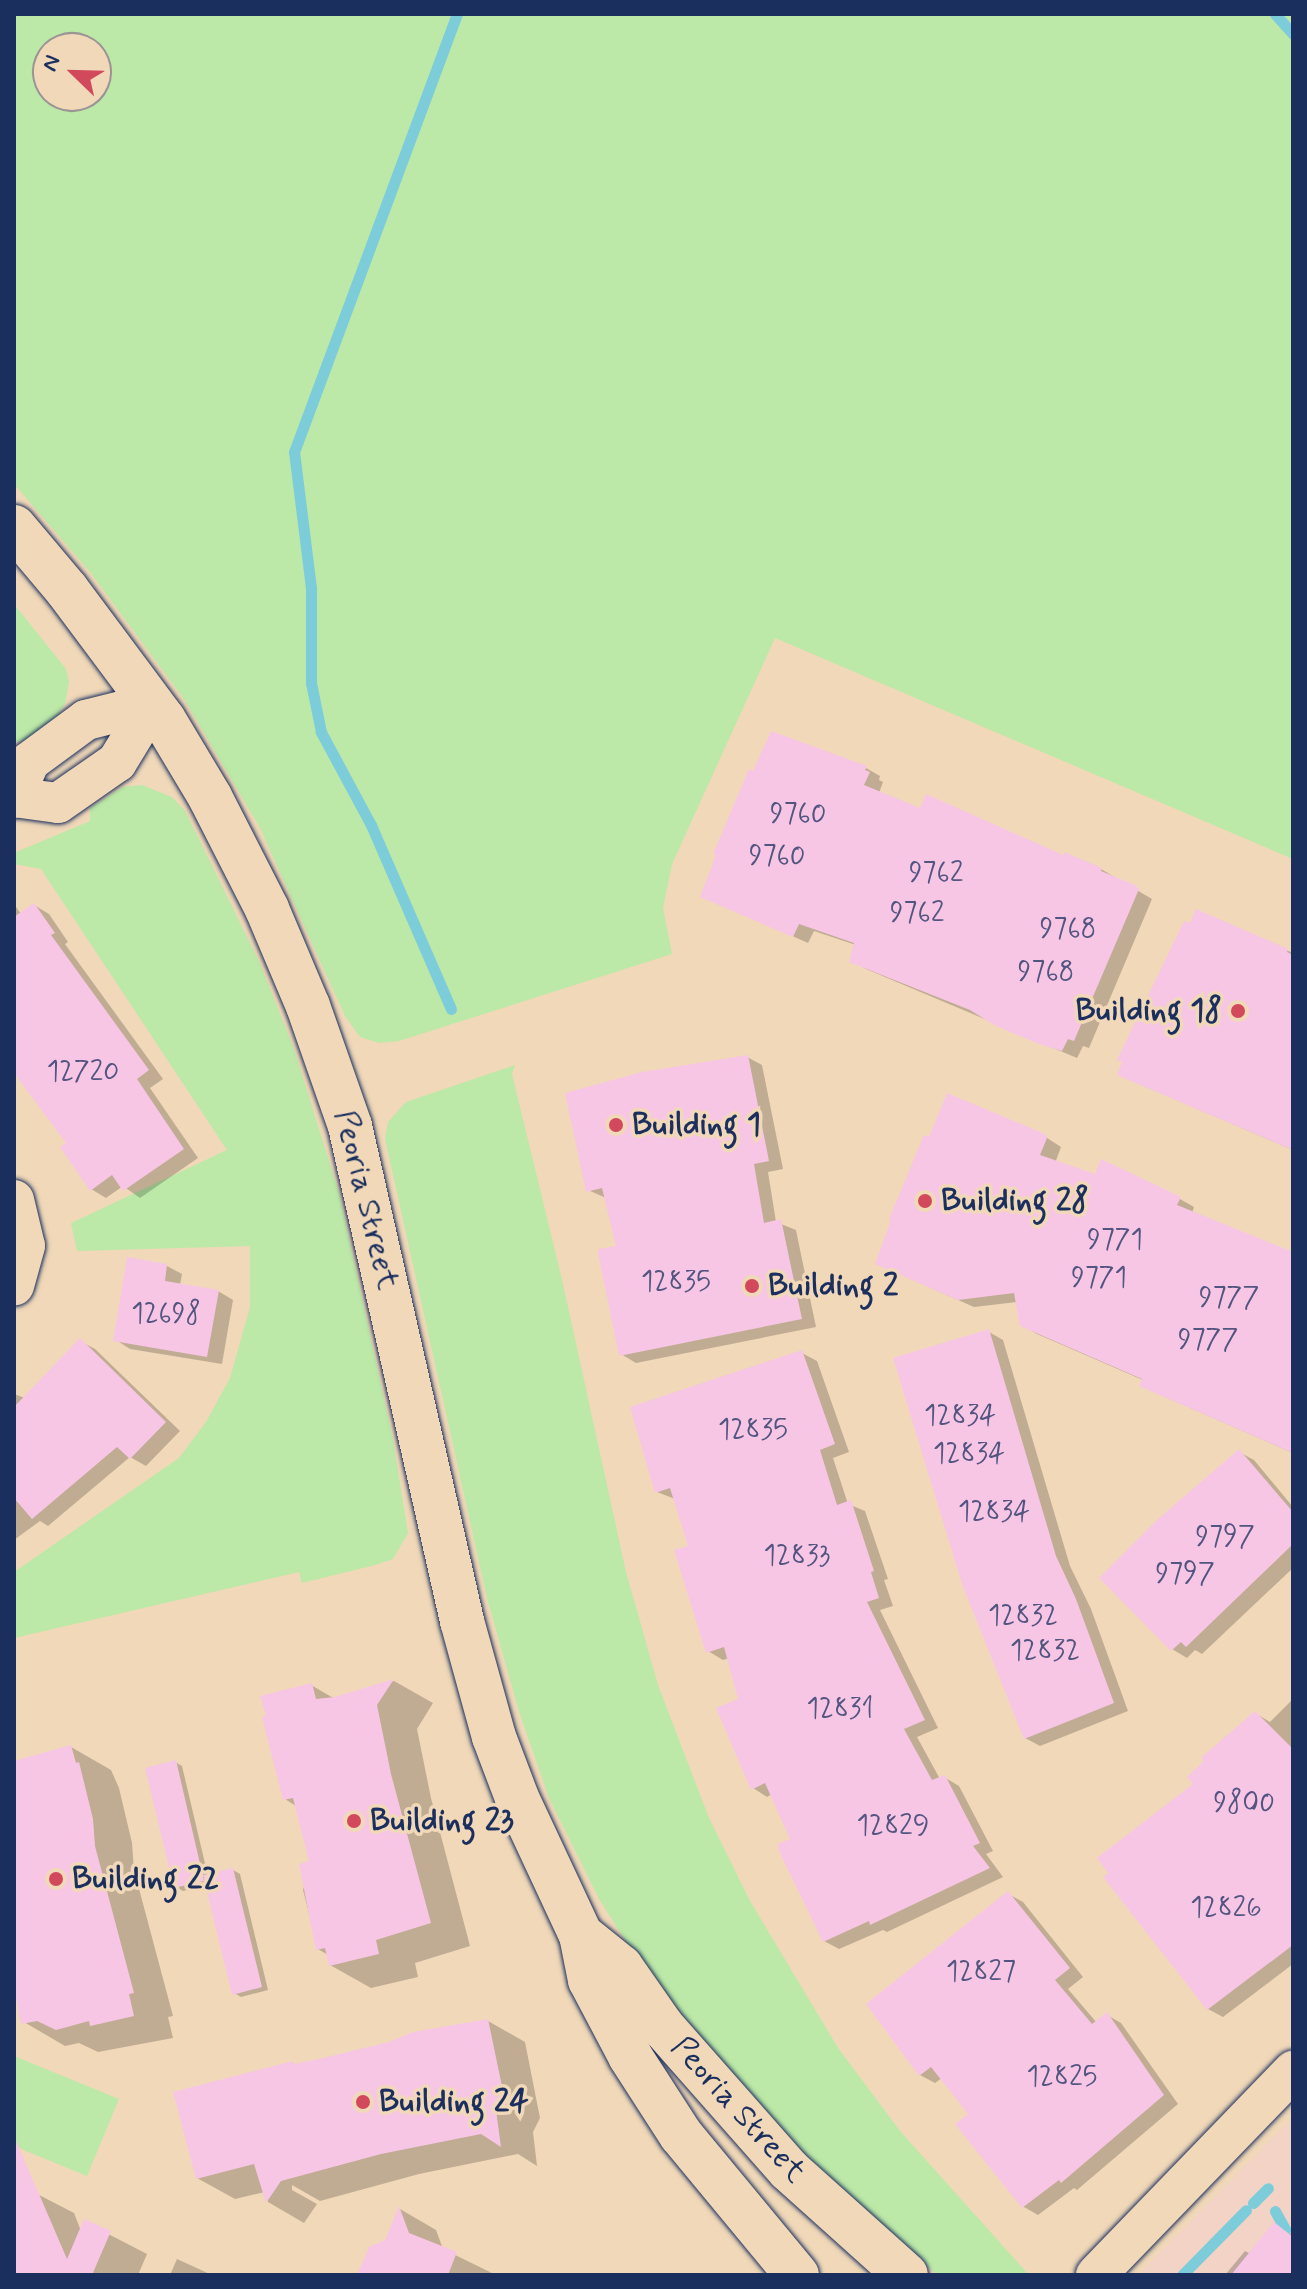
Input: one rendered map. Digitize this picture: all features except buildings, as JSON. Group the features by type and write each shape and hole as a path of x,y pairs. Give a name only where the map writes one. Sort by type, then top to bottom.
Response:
{"main road":[{"name":"Peoria Street","path":"14,527 153,703 186,755 243,858 291,962 328,1058 360,1163 478,1681 517,1798 581,1935 590,1980 649,2088 681,2135 797,2275"},
{"name":"Peoria Street","path":"581,1935 621,1967 662,2026 789,2170 906,2275"}],"street":[{"path":"153,703 117,762 58,803 14,798 29,762 86,720 153,703"},
{"path":"14,1200 25,1246 14,1286"},
{"path":"1096,2275 1293,2071"}],"shaded area":[{"path":"1293,2117 1293,2275 1138,2275"}],"green space":[{"path":"14,14 1293,14 1293,859 775,638 672,864 663,908 672,954 399,1041 379,1043 360,1037 345,1016 259,826 184,699 90,572 14,484"},
{"path":"14,604 66,669 69,682 65,704 58,715 25,741 14,742"},
{"path":"142,785 172,797 185,811 258,959 294,1049 339,1193 393,1440 408,1533 393,1559 375,1565 302,1583 299,1572 14,1638 14,1572 179,1458 206,1422 230,1378 250,1307 250,1246 77,1251 71,1223 227,1150 41,869 14,864 14,853 90,821 90,808 123,787"},
{"path":"515,1065 512,1074 563,1284 626,1572 658,1685 709,1818 750,1901 838,2048 900,2131 1029,2275 937,2275 825,2174 741,2090 651,1981 599,1899 549,1798 519,1712 487,1598 385,1139 388,1122 406,1102"},
{"path":"14,2056 119,2099 87,2176 14,2146"}],"waterway":[{"path":"451,1009 371,825 321,732 311,683 311,588 294,452 457,14"},
{"path":"1275,14 1293,34"},
{"path":"1253,2203 1268,2188"},
{"path":"1182,2275 1246,2210"},
{"path":"1275,2211 1285,2229"}],"place":[{"name":"Building 18","path":"1238,1011"},
{"name":"Building 1","path":"616,1125"},
{"name":"Building 28","path":"925,1201"},
{"name":"Building 2","path":"752,1286"},
{"name":"Building 23","path":"354,1821"},
{"name":"Building 22","path":"56,1879"},
{"name":"Building 24","path":"363,2102"}]}
